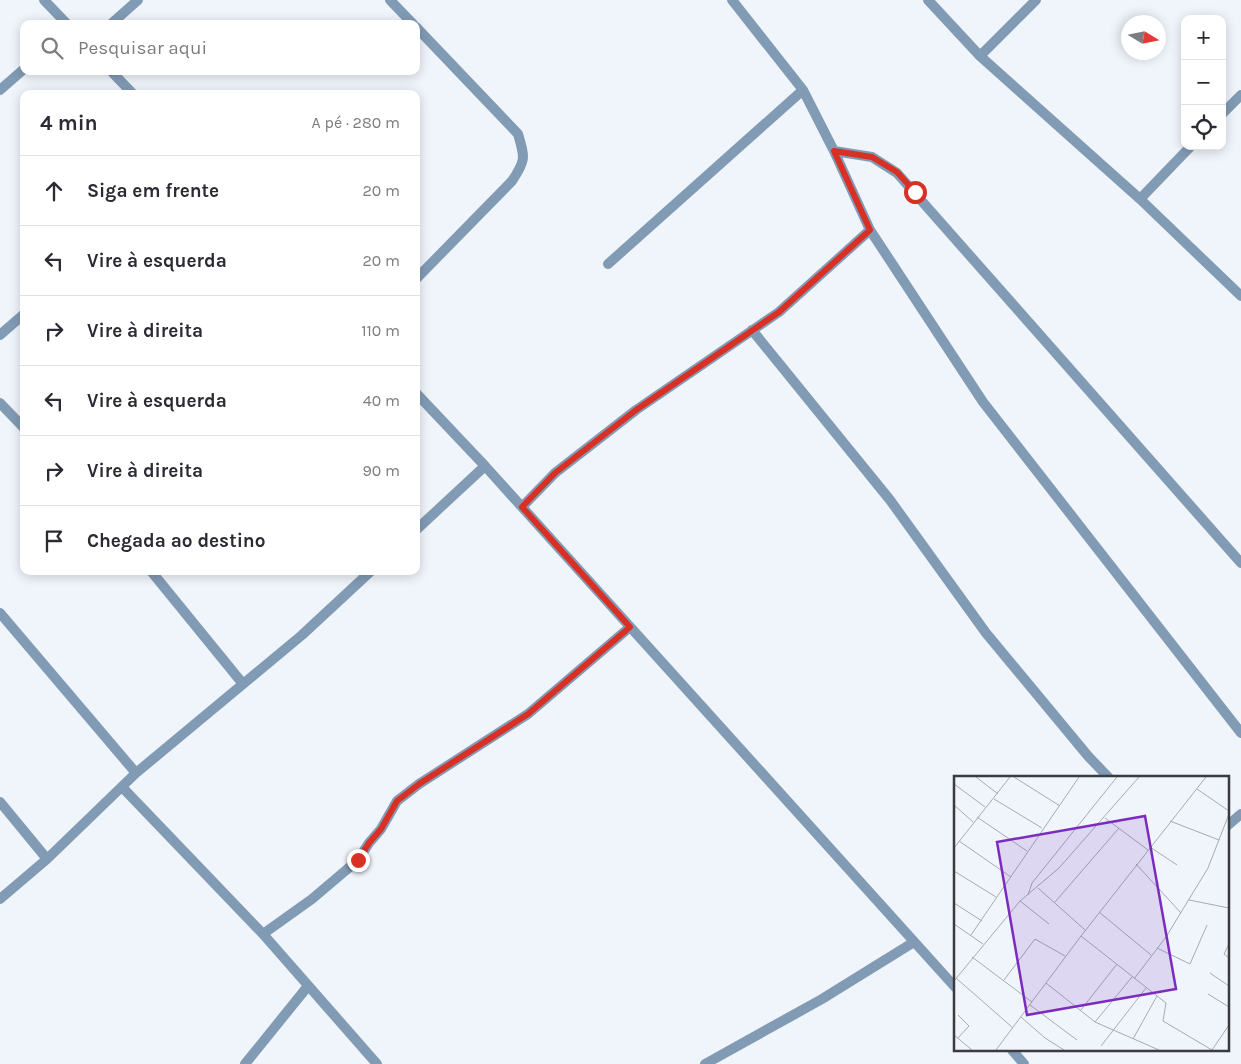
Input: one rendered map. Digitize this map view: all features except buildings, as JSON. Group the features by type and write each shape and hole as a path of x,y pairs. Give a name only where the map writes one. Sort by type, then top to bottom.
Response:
{"street":[{"path":"44,0 63,20"},
{"path":"116,20 138,0"},
{"path":"390,0 409,20"},
{"path":"732,0 803,90 834,151 870,230 983,402 1241,733"},
{"path":"928,0 980,56 1140,199 1241,296"},
{"path":"980,56 1036,0"},
{"path":"420,31 518,134 523,164 512,181 420,275"},
{"path":"0,90 20,72"},
{"path":"115,75 129,90"},
{"path":"608,264 803,90"},
{"path":"1226,110 1241,95"},
{"path":"1140,199 1187,150"},
{"path":"834,151 872,157 897,172 1241,563"},
{"path":"522,507 555,473 636,410 779,312 870,230"},
{"path":"0,335 20,318"},
{"path":"752,330 890,500 986,633 1088,756 1107,776"},
{"path":"420,397 485,466 954,986"},
{"path":"0,403 20,424"},
{"path":"420,526 485,466"},
{"path":"154,575 244,684"},
{"path":"0,900 136,773 244,684 367,575"},
{"path":"0,612 136,773"},
{"path":"263,934 312,899 358,860 381,829 397,801 419,784 528,714 630,627"},
{"path":"122,787 263,934 377,1064"},
{"path":"0,802 47,858"},
{"path":"1228,825 1241,814"},
{"path":"704,1064 822,999 914,942"},
{"path":"245,1064 308,986"}],"route":[{"path":"358,860 381,829 397,801 419,784 528,714 630,627 522,507 555,473 636,410 779,312 870,230 834,151 872,157 897,172 915,192"}]}
